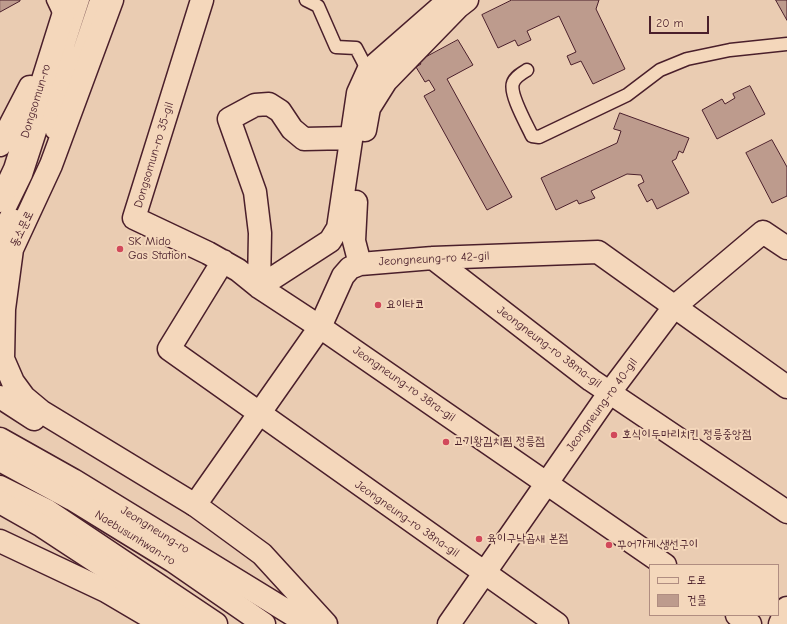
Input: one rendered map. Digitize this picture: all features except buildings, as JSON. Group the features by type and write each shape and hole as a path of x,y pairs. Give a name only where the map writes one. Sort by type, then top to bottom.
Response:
{"main road":[{"path":"51,165 112,0"},
{"name":"Dongsomun-ro 35-gil","path":"202,0 134,218 223,261 238,270 259,287 320,327"},
{"path":"259,287 330,241 336,235 358,93 368,71 449,0"},
{"path":"360,264 354,241 354,226 366,118 369,108 386,81 466,0"},
{"path":"0,144 40,68 65,9"},
{"name":"Dongsomun-ro","path":"0,201 15,169 65,9"},
{"path":"259,287 260,233 255,192 229,118 255,105 269,104 280,111 292,129 304,138 351,138"},
{"name":"동소문로","path":"0,274 6,248 51,165"},
{"name":"Jeongneung-ro 40-gil","path":"450,624 610,392 674,306 763,232 787,248"},
{"path":"6,248 3,360 13,382 24,397 42,412 195,505 262,554 326,624"},
{"name":"Jeongneung-ro 42-gil","path":"195,505 320,327 343,276 350,268 360,264 433,258 598,252 787,387"},
{"name":"Jeongneung-ro 38ma-gil","path":"433,258 610,392 787,512"},
{"path":"223,261 169,349 258,414"},
{"name":"Jeongneung-ro 38ra-gil","path":"320,327 664,564"},
{"path":"0,397 262,564 264,572 261,578 254,582 234,580"},
{"name":"Jeongneung-ro 38na-gil","path":"258,414 557,624"},
{"name":"Jeongneung-ro","path":"0,440 73,480 308,624"},
{"name":"Naebusunhwan-ro","path":"0,460 72,499 166,557 264,624"},
{"path":"0,487 46,510 216,624"},
{"path":"0,502 42,526 191,624"},
{"path":"0,541 106,591 162,624"},
{"path":"780,624 787,608"},
{"path":"738,616 750,624"}],"lane":[{"path":"0,228 26,175 65,9 79,0"},
{"path":"65,9 83,0"},
{"path":"6,248 42,163 96,0"},
{"path":"306,0 318,6 336,47 356,48 368,71"},
{"path":"527,70 519,75 513,82 512,92 532,136 539,137 627,95 660,70 686,59 730,50 787,44"},
{"path":"49,141 51,165"}],"place":[{"name":"SK Mido Gas Station","path":"120,249"},
{"name":"요이타코","path":"378,305"},
{"name":"호식이두마리치킨 정릉중앙점","path":"614,435"},
{"name":"고기왕김치찜 정릉점","path":"446,442"},
{"name":"육이구낙곱새 본점","path":"479,539"},
{"name":"꾸어가게 생선구이","path":"609,545"}]}
